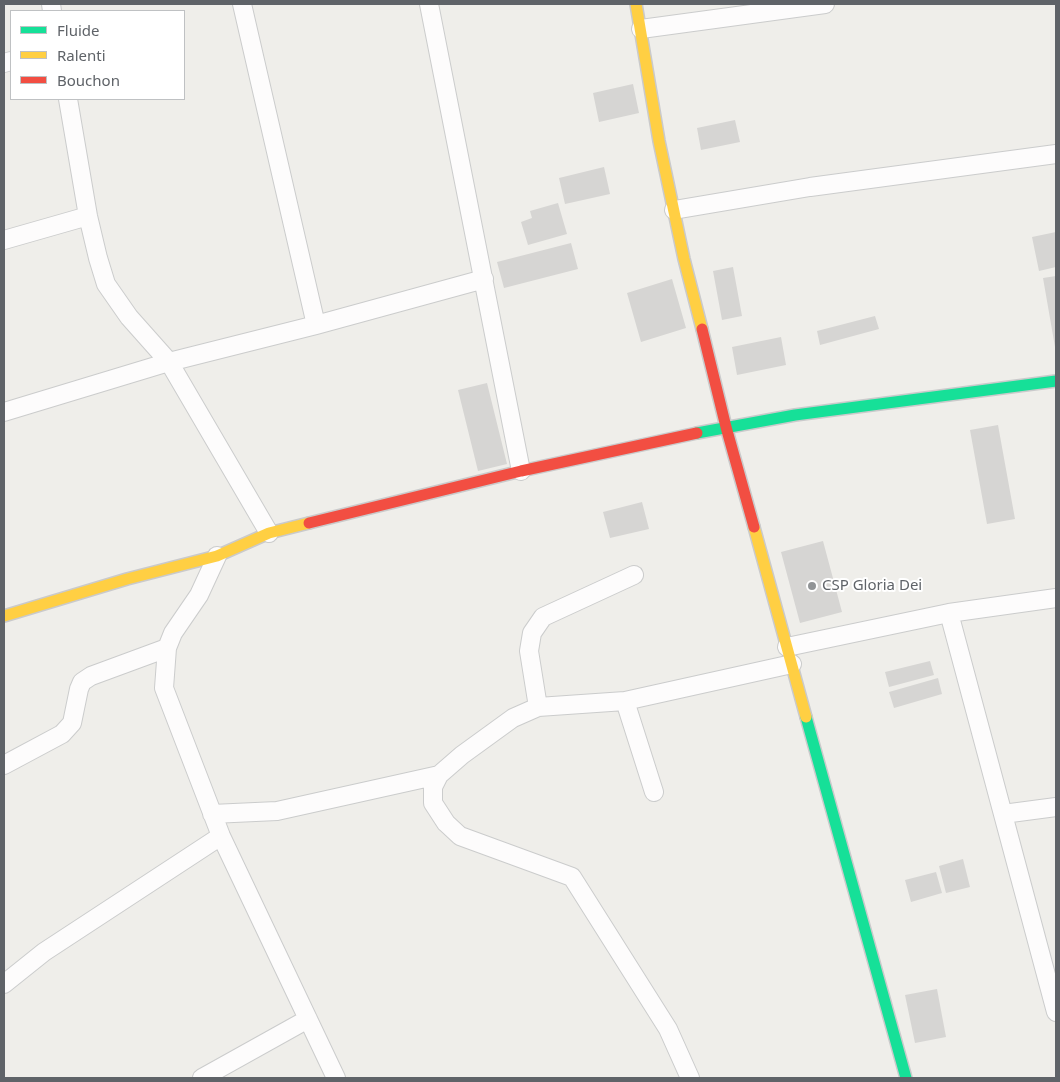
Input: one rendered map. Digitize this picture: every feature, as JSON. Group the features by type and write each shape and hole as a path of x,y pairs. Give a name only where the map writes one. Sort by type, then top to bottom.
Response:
{"street":[{"path":"242,4 316,326"},
{"path":"430,4 521,471"},
{"path":"636,4 659,141 684,259 726,428 906,1078"},
{"path":"641,29 825,4"},
{"path":"68,100 88,216 106,284 129,317 169,362 269,533"},
{"path":"674,210 810,187 1056,154"},
{"path":"4,240 88,216"},
{"path":"4,412 169,362 316,326 484,279"},
{"path":"4,616 218,556 269,533 521,471 795,415 1056,381"},
{"path":"218,556 199,595 173,633 167,648 164,688 221,836 336,1078"},
{"path":"538,707 529,651 532,633 543,617 634,575"},
{"path":"787,647 949,613 1056,598"},
{"path":"949,613 1056,1012"},
{"path":"4,765 62,734 72,723 82,682 91,676 167,648"},
{"path":"690,1078 668,1029 572,877 460,836 446,822 433,803 433,787 440,775 462,755 513,718 538,707 625,701 792,664"},
{"path":"625,701 654,792"},
{"path":"212,814 277,811 440,775"},
{"path":"1003,814 1056,807"},
{"path":"4,984 44,952 221,836"},
{"path":"202,1078 308,1019"}],"building":[{"path":"633,84 639,113 599,122 593,93"},
{"path":"735,120 740,142 701,150 697,128"},
{"path":"604,167 610,194 565,204 559,178"},
{"path":"558,203 567,234 528,245 521,222 532,218 530,211"},
{"path":"1056,232 1056,267 1039,271 1032,237"},
{"path":"571,243 578,269 504,288 497,262"},
{"path":"733,267 742,316 722,320 713,271"},
{"path":"1056,276 1056,347 1055,347 1043,278"},
{"path":"672,279 686,328 641,342 627,293"},
{"path":"875,316 879,329 820,345 817,331"},
{"path":"781,337 786,365 737,375 732,347"},
{"path":"487,383 507,464 478,471 458,390"},
{"path":"998,425 1015,519 987,524 970,430"},
{"path":"642,502 649,529 610,538 603,512"},
{"path":"823,541 842,612 800,623 781,552"},
{"path":"930,661 934,675 889,687 885,672"},
{"path":"938,678 942,694 894,708 889,692"},
{"path":"963,859 970,887 946,893 939,866"},
{"path":"936,872 942,893 911,902 905,880"},
{"path":"937,989 946,1037 915,1043 905,995"}],"traffic: fast":[{"path":"697,433 795,415 1056,381"},
{"path":"806,717 906,1078"}],"traffic: slow":[{"path":"636,4 659,141 684,259 702,329"},
{"path":"4,616 127,579 217,556 269,533 309,523"},
{"path":"754,527 806,717"}],"traffic: jam":[{"path":"702,329 726,427 754,527"},
{"path":"309,523 521,471 697,433"}],"place":[{"name":"CSP Gloria Dei","path":"812,586"}]}
